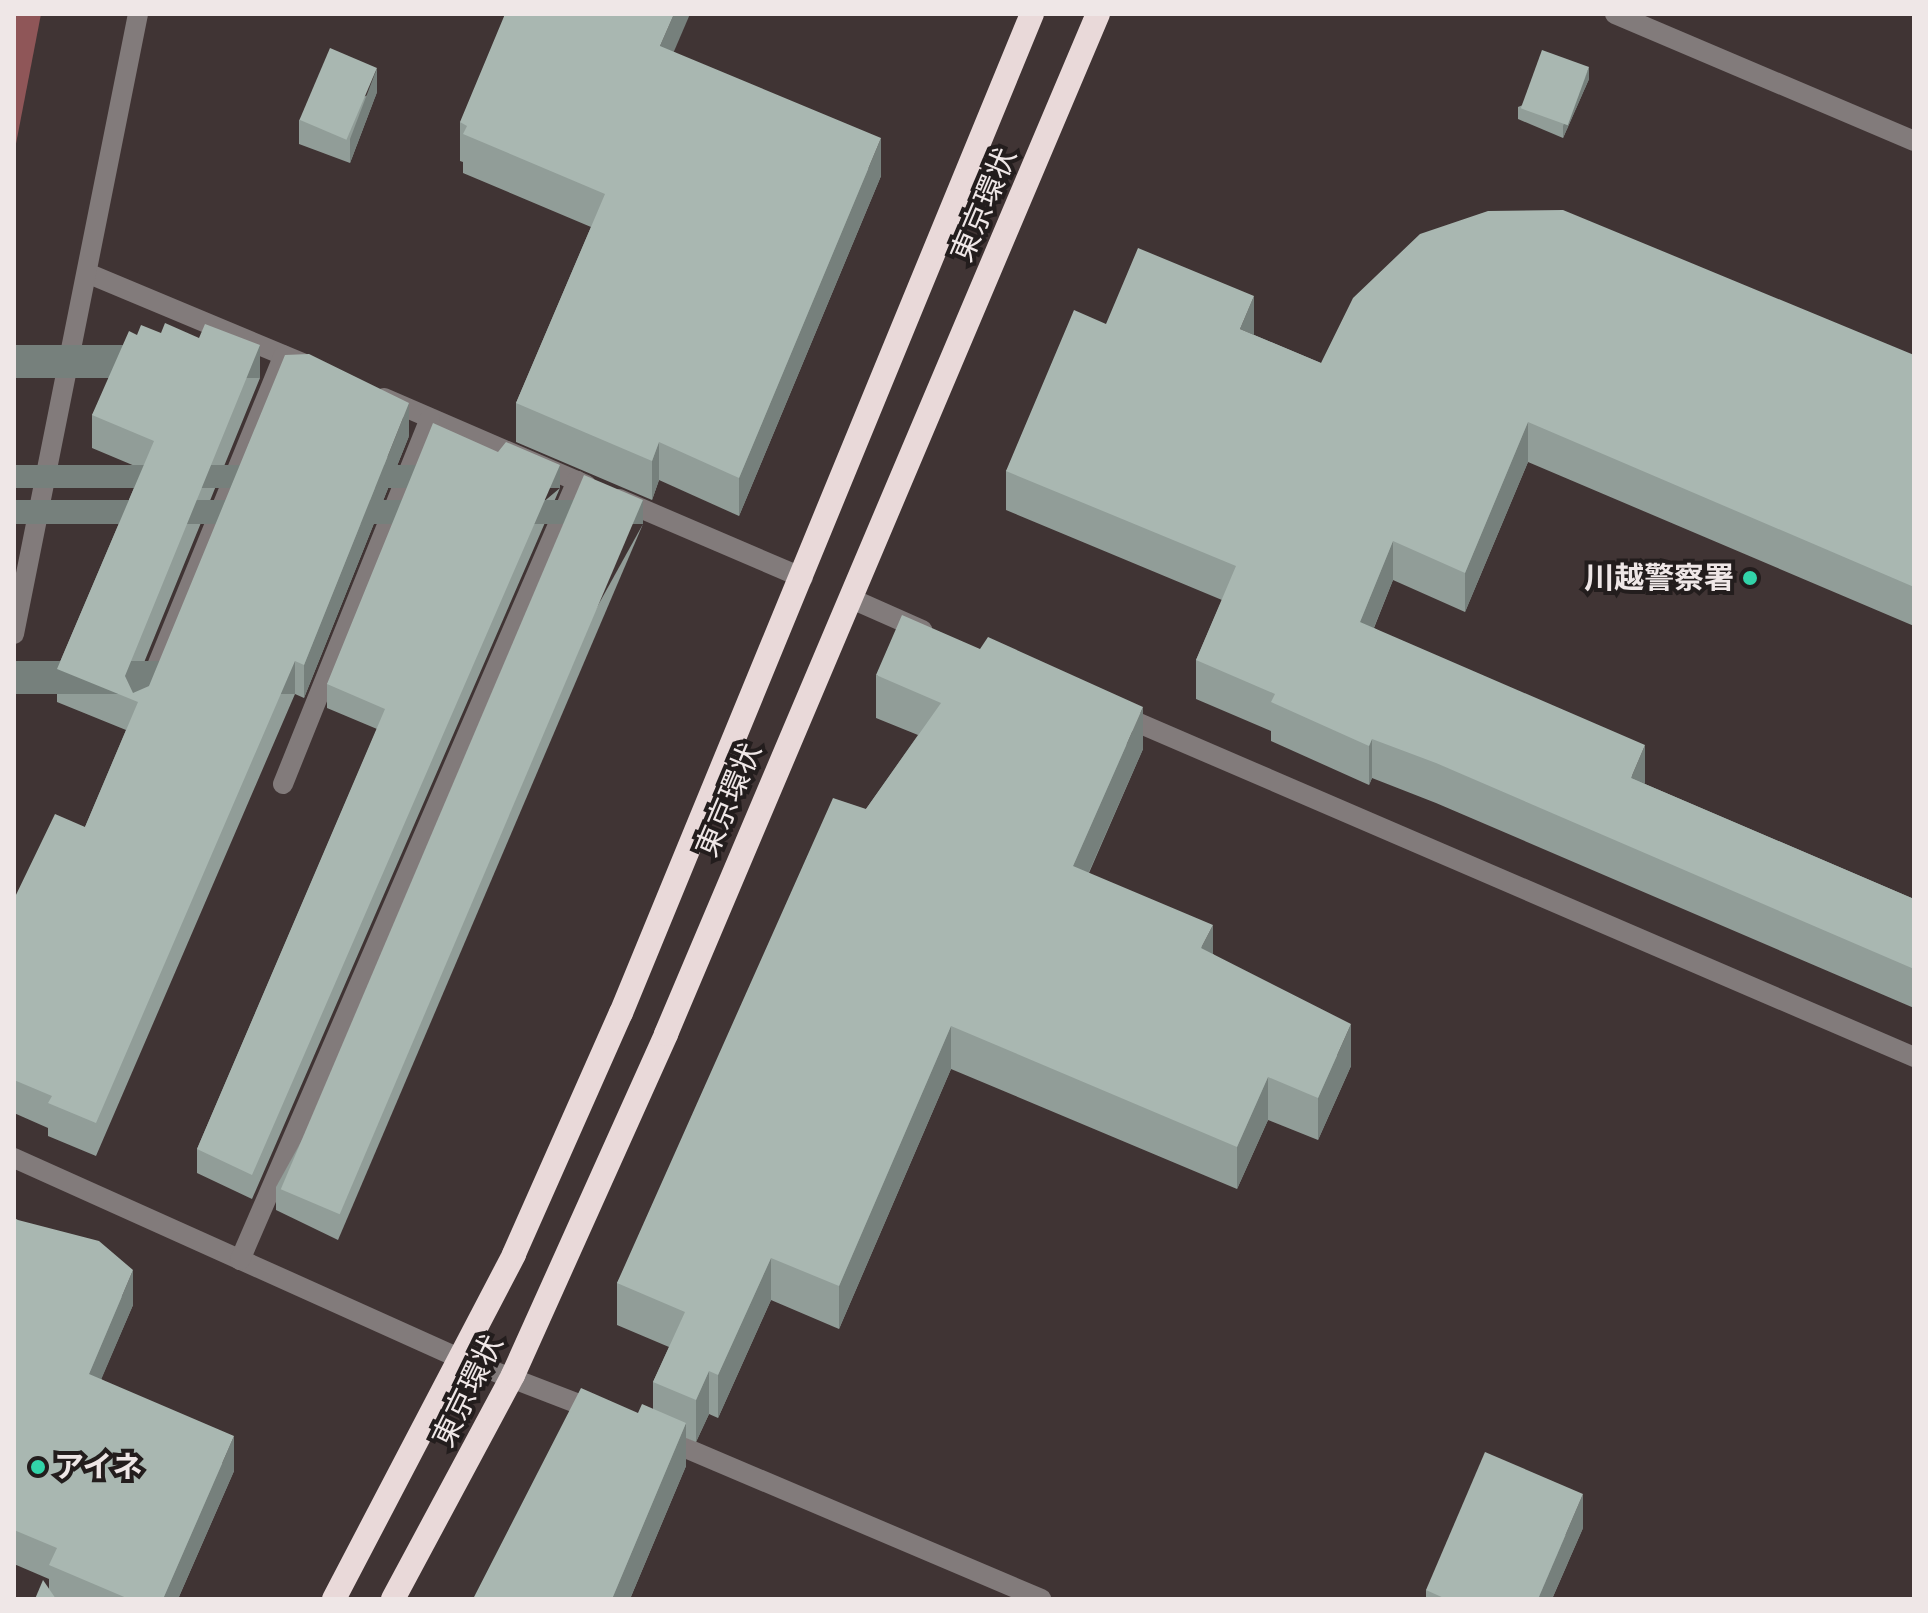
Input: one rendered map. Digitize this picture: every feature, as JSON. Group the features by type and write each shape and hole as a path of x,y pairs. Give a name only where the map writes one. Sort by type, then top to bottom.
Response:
{"highway":[{"name":"東京環状","path":"334,1599 462,1359 621,1013 803,578 1032,14"},
{"name":"東京環状","path":"393,1599 513,1375 852,599 1098,14"}],"street":[{"path":"14,634 138,14"},
{"path":"1615,14 1914,141"},
{"path":"87,273 328,374"},
{"path":"137,714 284,355"},
{"path":"357,387 803,578"},
{"path":"283,784 430,418"},
{"path":"240,1260 577,481"},
{"path":"852,599 939,637"},
{"path":"1099,706 1914,1057"},
{"path":"14,1158 462,1359 513,1375 616,1419"},
{"path":"645,1431 1041,1599"}],"shaded area":[{"path":"14,14 41,14 14,154"}],"building":[{"path":"505,14 674,14 660,46 881,138 739,478 659,442 652,461 516,403 605,194 463,134 467,126 460,122"},
{"path":"330,48 377,68 346,140 300,120"},
{"path":"1542,50 1589,67 1568,125 1521,108"},
{"path":"1563,210 1914,355 1914,587 1528,422 1465,573 1393,541 1360,622 1645,745 1631,778 1914,899 1914,969 1436,763 1372,739 1369,746 1271,702 1275,694 1196,660 1236,566 1006,471 1074,310 1106,324 1138,248 1254,296 1240,329 1321,363 1353,298 1420,234 1488,211"},
{"path":"165,323 199,338 205,324 260,345 125,676 133,693 149,686 285,355 309,354 409,403 304,665 295,661 96,1123 48,1103 52,1096 14,1080 14,899 55,814 85,827 138,702 57,669 154,441 92,415 129,331 137,335 141,325 161,333"},
{"path":"433,423 498,452 506,442 560,465 252,1175 197,1149 385,709 327,684"},
{"path":"584,475 643,500 340,1214 281,1189"},
{"path":"902,615 980,649 988,637 1143,707 1073,866 1213,925 1201,948 1351,1024 1318,1098 1268,1077 1237,1147 951,1026 839,1286 771,1258 718,1375 709,1371 696,1400 653,1382 685,1312 617,1283 833,798 866,809 941,703 876,675"},
{"path":"14,1218 99,1241 133,1270 89,1374 234,1436 163,1599 129,1599 49,1565 57,1548 14,1530"},
{"path":"581,1388 638,1413 642,1404 686,1423 612,1599 473,1599"},
{"path":"1485,1452 1583,1494 1538,1599 1446,1599 1426,1590"},
{"path":"43,1580 56,1599 35,1599"}],"place":[{"name":"川越警察署","path":"1750,578"},
{"name":"アイネ","path":"38,1467"}]}
